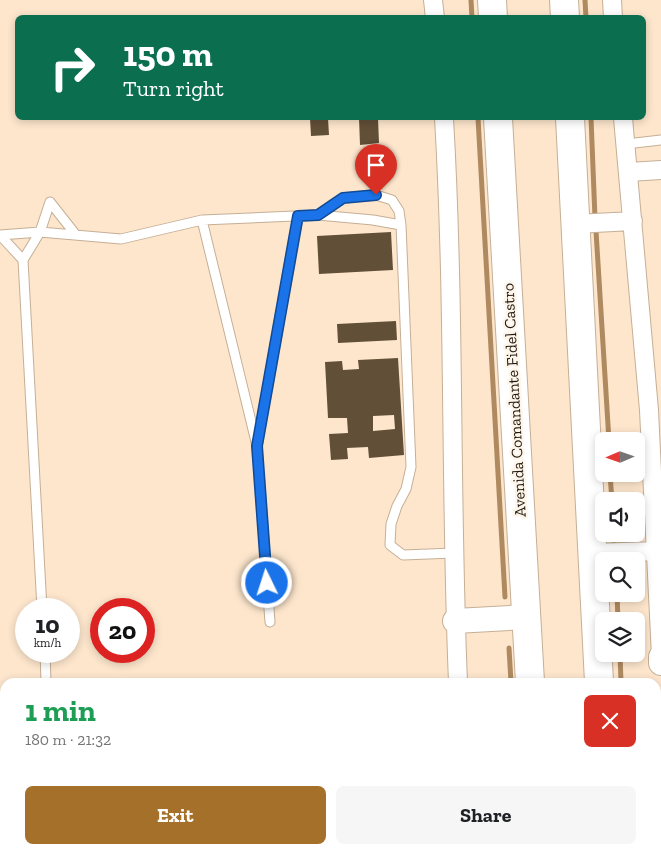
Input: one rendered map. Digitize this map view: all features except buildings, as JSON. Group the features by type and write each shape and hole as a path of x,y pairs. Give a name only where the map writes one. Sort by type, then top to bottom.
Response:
{"highway":[{"path":"492,0 493,15"},
{"path":"564,0 565,15"},
{"name":"Avenida Comandante Fidel Castro","path":"498,120 530,678"},
{"path":"570,120 575,224 595,450 592,554 599,678"}],"street":[{"path":"433,0 435,15"},
{"path":"612,0 613,15"},
{"path":"444,120 450,265 455,621 458,678"},
{"path":"624,120 633,221 643,432"},
{"path":"629,172 661,170"},
{"path":"575,224 633,221"},
{"path":"645,457 656,551 661,663"},
{"path":"592,554 656,551"},
{"path":"455,621 526,617"}],"lane":[{"path":"626,144 661,140"},
{"path":"318,215 343,198 376,195 392,200 399,211 410,467 406,489 397,506 391,524 390,545 403,555 454,553"},
{"path":"41,598 23,260 40,232 50,202 76,235"},
{"path":"0,235 40,232 121,239 202,220 318,215 373,220 401,225"},
{"path":"257,446 298,216"},
{"path":"202,220 257,446 270,622"},
{"path":"0,235 23,260"},
{"path":"45,663 46,678"}],"waterway":[{"path":"471,0 472,15"},
{"path":"585,0 586,15"},
{"path":"478,120 505,597"},
{"path":"591,120 595,218"},
{"path":"596,231 608,432"},
{"path":"611,482 611,492"},
{"path":"617,602 618,612"},
{"path":"509,648 511,678"},
{"path":"620,662 621,678"}],"route":[{"path":"267,583 257,446 298,216 318,215 343,198 376,195"}]}
